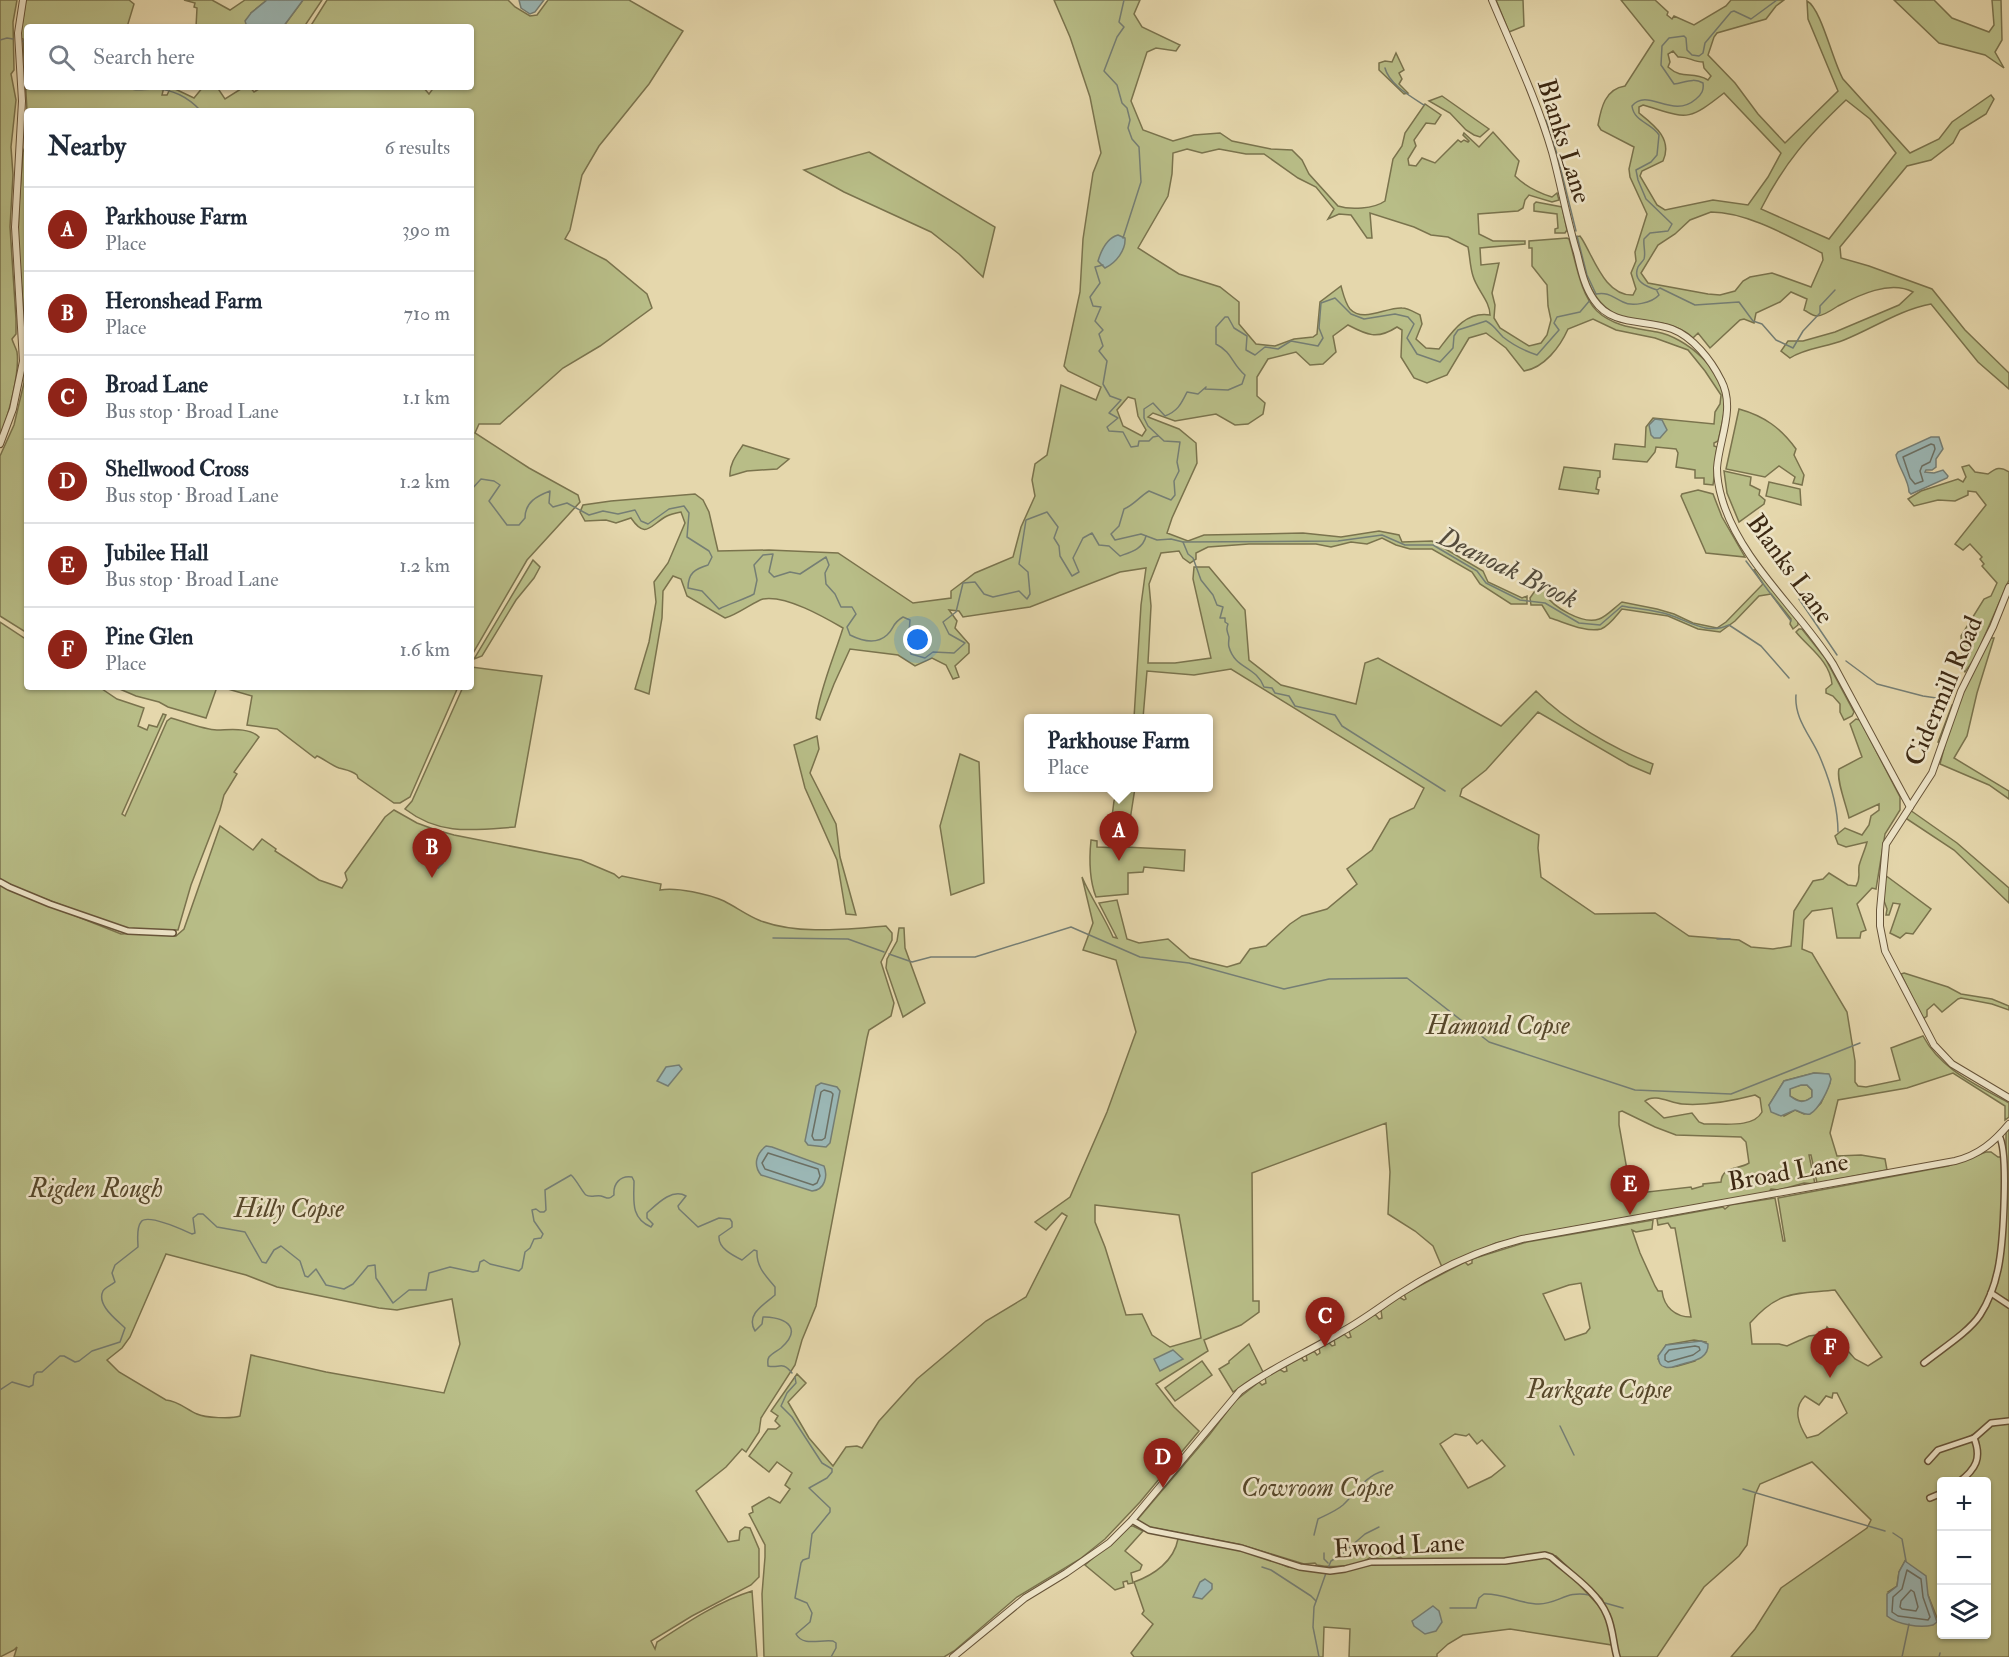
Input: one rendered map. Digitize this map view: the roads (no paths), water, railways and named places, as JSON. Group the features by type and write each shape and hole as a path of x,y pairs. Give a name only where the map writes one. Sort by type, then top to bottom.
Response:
{"street":[{"path":"0,444 13,409 23,361 15,227 22,101 18,33 23,0"},
{"name":"Blanks Lane","path":"1492,0 1531,94 1551,150 1571,235 1590,293 1604,311 1621,320 1660,326 1680,332 1701,352 1720,377 1725,387 1728,406 1717,479 1722,500 1732,524 1745,548 1820,643 1910,807"},
{"name":"Cidermill Road","path":"2009,587 1993,627 1961,691 1932,773 1886,844 1880,910 1880,926 1886,951 1939,1052 1952,1064 2009,1098"},
{"path":"0,882 50,904 128,931 173,933"},
{"name":"Broad Lane","path":"953,1657 1025,1598 1109,1543 1132,1520 1240,1391 1345,1330 1419,1281 1466,1258 1528,1238 1956,1161 1979,1152 1999,1137 2009,1124"},
{"path":"1924,1363 1973,1324 1991,1293 1999,1264 2006,1203 2004,1148 1999,1137"},
{"path":"1991,1293 2009,1305"},
{"path":"1928,1461 1938,1450 1974,1437 1991,1423 2009,1421"},
{"path":"1965,1477 1978,1461 1979,1455 1974,1437"},
{"path":"1930,1498 1937,1495"},
{"name":"Ewood Lane","path":"1132,1520 1149,1530 1241,1548 1291,1564 1327,1570 1345,1569 1371,1562 1505,1561 1545,1555 1551,1557 1594,1596 1606,1611 1617,1657"}],"water":[{"path":"267,0 303,0 285,24 246,24 245,21"},
{"path":"519,0 544,0 535,12 530,14 521,8"},
{"path":"1118,235 1125,238 1124,247 1116,259 1105,268 1098,261 1099,257 1108,242"},
{"path":"1655,419 1662,420 1667,430 1660,438 1654,438 1651,435 1649,425"},
{"path":"1931,437 1939,437 1943,449 1936,459 1936,467 1925,472 1934,473 1943,470 1948,476 1911,494 1896,455"},
{"path":"421,845 442,849 445,856 438,868 421,861 415,853"},
{"path":"679,1065 682,1069 668,1086 657,1081 666,1067"},
{"path":"1814,1073 1829,1074 1831,1079 1817,1108 1810,1114 1795,1110 1781,1116 1771,1112 1769,1105 1784,1081","holes":["1807,1085 1812,1090 1812,1097 1806,1101 1796,1100 1790,1096 1790,1089"]},
{"path":"821,1083 837,1087 840,1091 830,1143 826,1147 808,1145 805,1141 816,1086"},
{"path":"766,1146 824,1166 826,1174 823,1185 812,1191 761,1175 757,1167 757,1160 760,1152"},
{"path":"1701,1341 1708,1344 1708,1349 1702,1357 1671,1368 1662,1366 1660,1363 1658,1356 1666,1345"},
{"path":"1173,1350 1183,1359 1160,1371 1154,1359"},
{"path":"1905,1561 1926,1576 1928,1595 1937,1622 1933,1625 1909,1625 1887,1616 1887,1594 1897,1586 1899,1572"},
{"path":"1205,1579 1212,1584 1212,1589 1202,1599 1193,1597 1200,1582"},
{"path":"1433,1606 1439,1611 1442,1622 1436,1631 1425,1634 1414,1626 1412,1621"}],"waterway":[{"path":"1123,238 1141,182 1139,147 1132,139 1128,128 1130,120 1127,108 1122,103 1117,85 1104,71 1117,37 1124,27 1119,22 1124,0"},
{"path":"1777,0 1751,19 1734,11 1731,12 1705,43 1703,53 1699,56 1692,55 1687,50 1684,36 1669,38 1662,46 1661,65 1674,84 1696,80 1703,83 1703,88 1698,97 1687,105 1669,105 1645,100 1638,101 1632,106 1636,116 1659,135 1657,155 1651,162 1636,170 1638,180 1646,199 1672,224 1668,231 1650,233 1644,239 1645,257 1638,267 1637,276 1649,287 1657,290 1660,288 1695,305 1739,302 1753,321 1762,324 1776,340 1793,348 1803,331 1820,313 1820,306 1835,290"},
{"name":"Deanoak Brook","path":"0,40 13,39"},
{"path":"1385,68 1395,84 1424,105"},
{"path":"165,90 185,98 198,108"},
{"path":"1546,120 1576,231"},
{"path":"1577,236 1587,275 1596,294"},
{"path":"1103,265 1095,267 1100,283 1090,297 1093,306 1101,307 1095,321 1103,330 1099,334 1103,346 1099,351 1107,361 1103,384 1110,396 1121,400 1109,413 1118,418 1107,427 1109,431 1123,432 1131,447 1138,446 1139,441 1149,441 1158,436"},
{"path":"1596,294 1607,294 1627,303 1636,304 1656,298 1659,295 1657,291"},
{"name":"Deanoak Brook","path":"1591,299 1580,312 1557,317 1554,323 1559,330 1537,355 1511,343 1486,321 1458,330 1454,336 1453,348 1440,362 1417,354 1407,338 1414,324 1408,317 1395,314 1364,319 1351,314 1335,298 1321,303 1319,328 1323,338 1318,346 1291,341 1278,349 1265,347 1255,355 1246,350 1247,336 1234,328 1228,317 1225,317 1216,327 1216,344 1226,351 1245,375 1242,384 1228,390 1205,389 1206,387 1198,394 1187,392 1179,407 1165,416 1153,403 1144,409 1144,418 1148,426 1164,441 1180,442 1177,462 1179,471 1174,481 1175,495 1171,500 1149,491 1124,509 1119,526 1111,534 1115,540 1141,534 1157,540 1171,539 1183,542 1338,541 1382,535 1405,545 1433,545 1477,571 1486,583 1520,600 1545,603 1579,623 1600,625 1622,606 1664,613 1706,628 1714,629 1729,625 1761,646 1789,678"},
{"name":"Deanoak Brook","path":"474,487 481,479 494,481 500,485 489,501 507,525 519,525 525,518 529,504 550,491 549,503 553,507 567,503 589,515 603,511 618,514 635,510 641,521 648,524 669,509 684,506 689,513 687,537 709,551 712,557 708,565 691,575 688,588 702,591 719,609 754,594 757,580 754,565 763,555 773,554 769,572 774,577 790,572 800,574 826,557 829,565 825,573 826,584 835,594 841,607 852,607 856,614 847,627 850,635 864,640 878,640 887,635 903,617 910,620 908,645 911,654 925,658 933,652 954,653 965,643 949,634 943,622 956,612 963,583 975,582 984,594 993,597 1019,591 1027,599 1030,594 1028,572 1019,564 1026,520 1047,512 1058,527 1054,538 1059,546 1060,556 1072,576 1079,572 1073,558 1083,538 1092,533 1099,545 1109,546 1120,556 1139,547 1146,536"},
{"path":"1183,542 1188,554 1193,558 1201,580 1213,595 1217,605 1223,607 1220,618 1225,618 1228,624 1229,646 1232,654 1236,660 1256,675 1264,687 1272,688 1275,693 1289,696 1295,706 1335,715 1342,726 1445,791"},
{"path":"1746,561 1791,621"},
{"path":"1799,599 1837,655"},
{"path":"1846,661 1877,684 1923,696 1950,700"},
{"path":"1796,695 1797,711 1819,755 1835,802 1838,832"},
{"path":"889,954 912,962 931,957 975,957 1071,927 1140,957 1189,963 1284,989 1329,979 1407,978 1489,1042 1635,1090 1731,1094 1860,1043"},
{"path":"773,938 848,939 884,952"},
{"path":"1717,939 1730,939"},
{"path":"0,1390 12,1382 29,1387 33,1385 34,1375 42,1372 60,1356 75,1362 92,1351 120,1342 125,1328 108,1312 102,1302 102,1296 104,1290 115,1282 112,1273 115,1265 138,1247 138,1227 145,1220 165,1223 192,1234 195,1233 193,1218 198,1214 203,1214 217,1227 245,1232 262,1262 266,1263 274,1250 281,1246 300,1261 305,1276 308,1277 316,1269 326,1285 344,1289 353,1284 368,1266 375,1265 376,1278 393,1303 409,1290 426,1290 429,1273 450,1267 478,1271 480,1262 484,1260 490,1264 519,1271 522,1268 525,1252 530,1248 534,1239 541,1238 543,1234 534,1221 532,1210 544,1212 546,1210 545,1190 571,1175 586,1195 608,1198 614,1195 618,1181 624,1177 632,1177 636,1214 639,1219 651,1227 653,1224 647,1218 647,1213 665,1198 675,1194 686,1196 678,1206 679,1209 698,1227 719,1218 730,1219 732,1227 719,1236 721,1244 726,1251 742,1260 754,1250 757,1251 760,1267 775,1287 775,1295 758,1310 752,1319 755,1331 762,1324 763,1317 780,1320 790,1326 791,1335 781,1348 769,1357 768,1366 783,1366 792,1373"},
{"path":"795,1377 796,1383 787,1393 781,1406 792,1417 822,1463 832,1469 827,1478 809,1488 830,1508 830,1512 812,1534 809,1558 801,1563 795,1598 807,1603 812,1613 810,1622 796,1634 799,1638 808,1641 833,1641 836,1643 836,1648 831,1657"},
{"path":"1560,1426 1574,1455"},
{"path":"1314,1535 1318,1519 1340,1507 1366,1481 1383,1471"},
{"path":"1743,1489 1885,1531"},
{"path":"1343,1553 1365,1534 1379,1527"},
{"path":"1893,1533 1902,1539 1906,1561"},
{"path":"1324,1553 1324,1559 1328,1563"},
{"path":"1328,1568 1331,1561 1339,1556"},
{"path":"1262,1567 1271,1570 1316,1601"},
{"path":"1319,1657 1313,1627 1314,1607 1326,1573"},
{"path":"1450,1608 1476,1608 1479,1598 1484,1594 1539,1604 1575,1594 1589,1595"},
{"path":"1605,1603 1623,1608"},
{"path":"1902,1657 1909,1624"},
{"path":"1939,1657 1940,1653"}],"place":[{"name":"Parkhouse Farm","path":"1119,861"},
{"name":"Heronshead Farm","path":"432,878"},
{"name":"Jubilee Hall","path":"1630,1215"},
{"name":"Broad Lane","path":"1325,1347"},
{"name":"Pine Glen","path":"1830,1378"},
{"name":"Shellwood Cross","path":"1163,1488"}],"park label":[{"name":"Hamond Copse","path":"1498,1026"},
{"name":"Rigden Rough","path":"96,1189"},
{"name":"Hilly Copse","path":"289,1209"},
{"name":"Parkgate Copse","path":"1599,1390"},
{"name":"Cowroom Copse","path":"1317,1488"}]}
